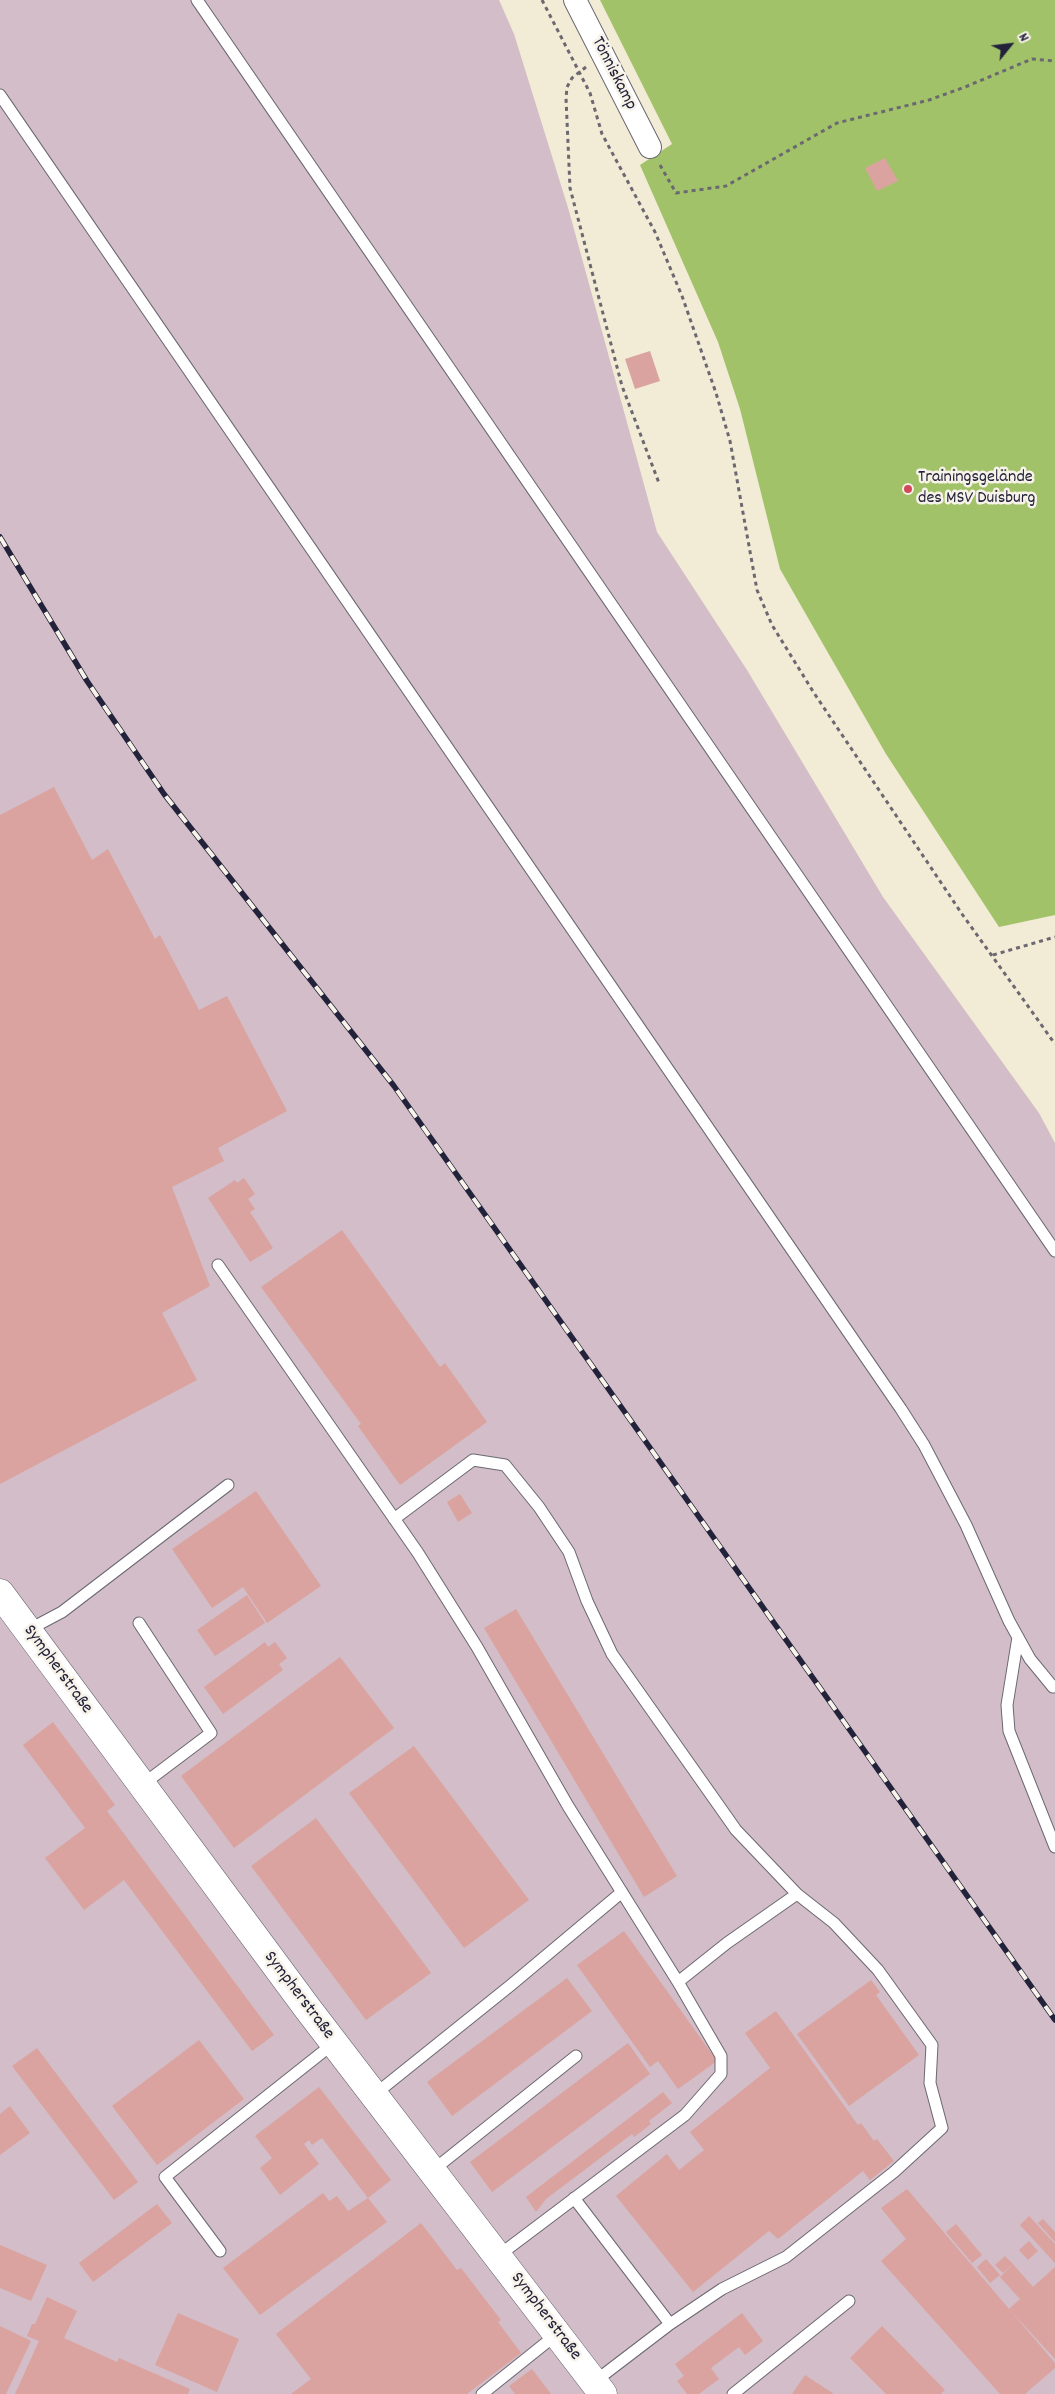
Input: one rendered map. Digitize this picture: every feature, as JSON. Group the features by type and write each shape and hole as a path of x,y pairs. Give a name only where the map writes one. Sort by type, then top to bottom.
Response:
{"street":[{"name":"Tönniskamp","path":"575,0 650,147"},
{"name":"Sympherstraße","path":"0,1593 334,2044 599,2388"}],"lane":[{"path":"197,0 1055,1251"},
{"path":"0,95 901,1410 924,1445 970,1534 1030,1659 1053,1687"},
{"path":"218,1265 394,1519 477,1647 568,1806 678,1982 721,2056 721,2074 685,2115 498,2256"},
{"path":"394,1519 473,1460 506,1465 539,1507 569,1552 587,1602 612,1654 736,1830 797,1894 834,1923 878,1970 932,2045 930,2083 942,2128 894,2172 786,2257 722,2289 670,2324 599,2388"},
{"path":"28,1630 62,1612 228,1485"},
{"path":"139,1623 211,1733 142,1785"},
{"path":"1018,1637 1008,1705 1010,1731 1055,1846"},
{"path":"373,2095 511,1985 622,1892"},
{"path":"678,1982 727,1942 797,1894"},
{"path":"220,2250 166,2177 334,2044"},
{"path":"432,2171 576,2056"},
{"path":"574,2198 670,2324"},
{"path":"733,2394 849,2301"},
{"path":"482,2394 558,2334"}],"path":[{"path":"542,0 590,93 602,134 655,232 669,264 716,393 736,468 757,590 764,608 814,693 962,914 1055,1044"},
{"path":"650,147 676,194 726,186 837,124 929,100 1032,59 1055,61"},
{"path":"578,71 567,87 566,98 570,188 622,386 659,483"},
{"path":"993,955 1055,937"}],"shaded area":[{"path":"0,0 499,0 514,34 569,211 657,532 747,670 883,897 1039,1113 1055,1143 1055,2394 0,2394"}],"green space":[{"name":"Trainingsgelände des MSV Duisburg","path":"600,0 1055,0 1055,915 999,927 886,754 780,569 740,409 718,342 640,165 672,144"}],"building":[{"path":"885,158 898,181 877,191 865,168"},
{"path":"650,351 660,381 635,389 625,359"},
{"path":"54,787 92,860 108,849 155,939 160,935 199,1010 227,996 287,1111 218,1148 224,1161 172,1187 210,1286 162,1313 197,1380 0,1484 0,815"},
{"path":"244,1178 255,1194 248,1199 255,1209 250,1212 273,1248 250,1262 208,1198 235,1180 237,1183"},
{"path":"342,1230 440,1367 445,1363 487,1422 400,1485 358,1426 361,1424 261,1287"},
{"path":"256,1491 321,1586 267,1623 243,1587 212,1608 172,1549"},
{"path":"460,1494 472,1513 458,1522 447,1502"},
{"path":"247,1595 265,1623 215,1656 197,1630"},
{"path":"516,1609 677,1876 644,1897 484,1628"},
{"path":"265,1642 268,1647 275,1642 287,1658 279,1664 283,1670 223,1714 204,1687"},
{"path":"340,1657 394,1728 234,1848 181,1776"},
{"path":"53,1722 115,1805 107,1811 274,2035 252,2051 124,1880 84,1910 45,1858 85,1828 23,1745"},
{"path":"414,1746 529,1900 464,1948 349,1793"},
{"path":"316,1818 431,1973 366,2020 251,1866"},
{"path":"624,1931 717,2061 678,2089 658,2061 650,2067 577,1965"},
{"path":"567,1978 592,2011 452,2116 427,2082"},
{"path":"871,1980 880,1992 876,1995 919,2055 849,2106 797,2034"},
{"path":"776,2011 858,2125 861,2123 874,2141 877,2139 894,2161 870,2180 863,2171 778,2239 769,2231 693,2292 616,2196 667,2154 679,2170 704,2150 690,2132 770,2068 745,2033"},
{"path":"199,2040 244,2099 157,2165 112,2106"},
{"path":"628,2043 650,2074 492,2192 470,2162"},
{"path":"37,2048 138,2182 114,2200 12,2066"},
{"path":"319,2087 391,2180 368,2198 322,2138 312,2145 309,2140 304,2144 319,2164 280,2195 260,2168 272,2158 255,2136"},
{"path":"663,2092 672,2103 649,2121 651,2124 634,2137 632,2134 546,2199 536,2212 526,2197"},
{"path":"10,2106 30,2133 0,2155 0,2114"},
{"path":"907,2189 1055,2363 1055,2368 1025,2394 1000,2394 881,2261 906,2239 881,2208"},
{"path":"323,2193 329,2201 337,2196 348,2211 368,2198 387,2222 260,2315 223,2268"},
{"path":"157,2204 172,2223 93,2282 79,2263"},
{"path":"1029,2216 1055,2244 1055,2263 1020,2225"},
{"path":"1043,2219 1055,2232 1055,2242 1038,2223"},
{"path":"421,2223 457,2270 461,2268 501,2320 498,2322 521,2353 467,2394 291,2394 311,2379 276,2334"},
{"path":"956,2224 982,2255 972,2263 946,2232"},
{"path":"1029,2241 1038,2251 1028,2260 1019,2250"},
{"path":"0,2245 47,2265 31,2301 0,2288"},
{"path":"1005,2256 1013,2264 1003,2273 995,2265"},
{"path":"986,2259 1000,2275 990,2283 977,2267"},
{"path":"1013,2264 1033,2287 1055,2267 1055,2359 1009,2309 1020,2299 1000,2277"},
{"path":"47,2297 77,2311 64,2338 117,2362 119,2358 190,2389 188,2394 15,2394 39,2341 27,2336 32,2324 35,2324"},
{"path":"178,2313 239,2339 217,2392 155,2365"},
{"path":"742,2313 763,2341 745,2355 739,2347 711,2368 719,2379 699,2394 687,2394 677,2381 684,2376 675,2364"},
{"path":"0,2326 31,2341 6,2394 0,2394"},
{"path":"882,2326 945,2390 941,2394 886,2394 850,2358"},
{"path":"532,2369 551,2394 515,2394 509,2386"},
{"path":"805,2375 834,2394 792,2394"}],"railway":[{"path":"0,537 87,681 164,794 394,1086 1055,2020"}],"place":[{"name":"Trainingsgelände des MSV Duisburg","path":"908,489"}]}
